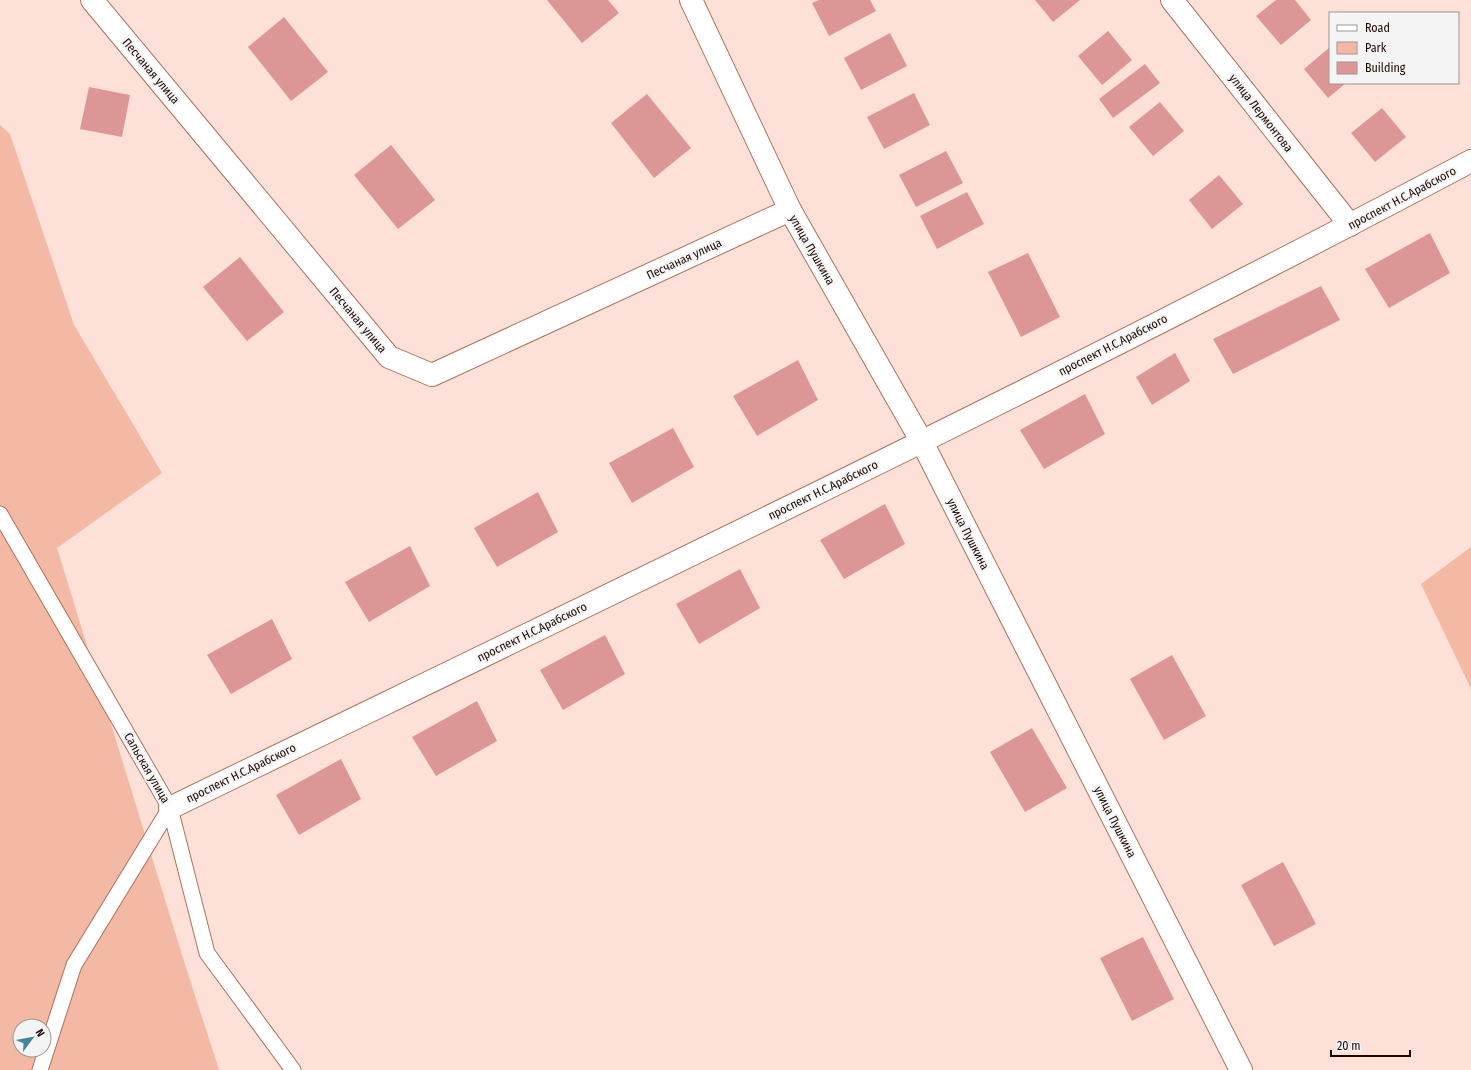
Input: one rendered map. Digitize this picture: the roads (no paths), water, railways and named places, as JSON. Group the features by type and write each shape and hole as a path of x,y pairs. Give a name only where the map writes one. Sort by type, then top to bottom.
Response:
{"street":[{"name":"Песчаная улица","path":"92,0 389,357 432,375 790,210"},
{"name":"улица Пушкина","path":"691,0 790,210 922,442 1241,1070"},
{"name":"улица Лермонтова","path":"1172,0 1350,225"},
{"name":"проспект Н.С.Арабского","path":"170,808 922,442 1350,225 1471,161"}],"lane":[{"name":"Сальская улица","path":"0,514 170,808 207,953 293,1070"},
{"path":"40,1070 74,965 170,808"}]}
